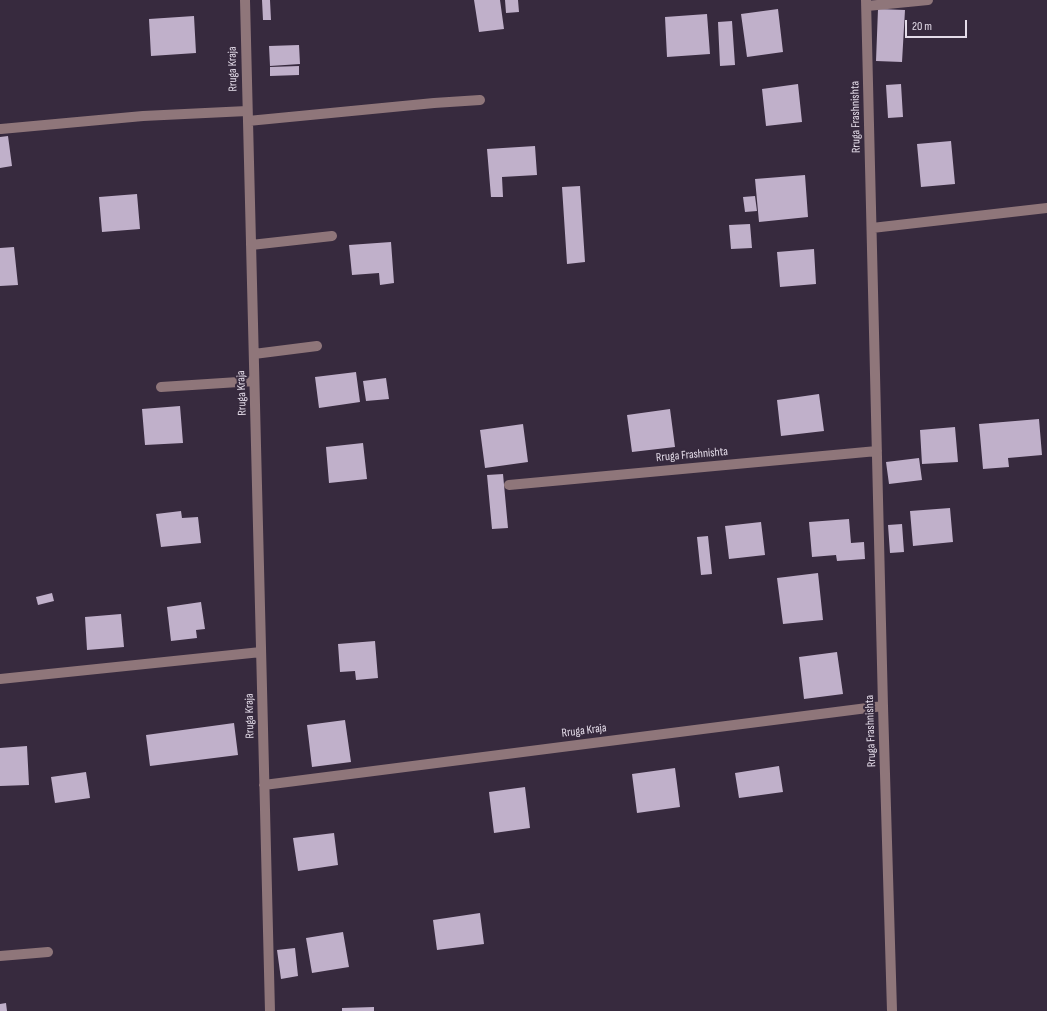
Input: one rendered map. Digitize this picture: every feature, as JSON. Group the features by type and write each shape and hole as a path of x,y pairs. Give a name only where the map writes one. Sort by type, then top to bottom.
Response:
{"street":[{"name":"Rruga Kraja","path":"245,0 270,1011"},
{"name":"Rruga Frashnishta","path":"892,1011 866,3 928,0"},
{"path":"1,129 143,116 247,116 480,100"},
{"path":"872,228 1047,208"},
{"path":"251,246 332,236"},
{"path":"254,354 317,346"},
{"path":"161,387 254,381"},
{"name":"Rruga Frashnishta","path":"509,486 877,451"},
{"path":"0,679 261,652"},
{"name":"Rruga Kraja","path":"264,785 883,706"},
{"path":"0,956 48,952"}],"building":[{"path":"262,0 270,0 271,20 263,20"},
{"path":"474,0 500,0 504,29 479,32"},
{"path":"505,0 518,0 519,12 506,13"},
{"path":"778,9 783,52 747,57 741,14"},
{"path":"878,9 905,10 902,62 876,61"},
{"path":"707,14 710,54 667,57 665,17"},
{"path":"194,16 196,53 151,56 149,19"},
{"path":"732,21 735,65 720,66 718,22"},
{"path":"299,45 300,64 270,66 269,46"},
{"path":"299,66 299,75 270,76 270,67"},
{"path":"798,84 802,122 766,126 762,89"},
{"path":"901,84 903,117 888,118 886,85"},
{"path":"8,136 12,166 0,168 0,137"},
{"path":"951,141 955,184 921,187 917,144"},
{"path":"535,146 537,175 502,177 503,197 491,197 487,149"},
{"path":"805,175 808,217 759,222 755,179"},
{"path":"580,186 585,262 567,264 562,187"},
{"path":"137,194 140,229 102,232 99,197"},
{"path":"755,196 757,211 745,212 743,197"},
{"path":"750,224 752,248 731,249 729,225"},
{"path":"391,242 394,283 380,285 379,273 352,275 349,245"},
{"path":"14,247 18,285 0,286 0,248"},
{"path":"814,249 816,284 780,287 777,252"},
{"path":"356,372 360,402 319,408 315,377"},
{"path":"386,378 389,399 366,401 363,381"},
{"path":"819,394 824,431 781,436 777,400"},
{"path":"180,406 183,443 145,445 142,409"},
{"path":"670,409 675,447 632,452 627,415"},
{"path":"1039,419 1042,455 1008,458 1009,467 983,469 979,424"},
{"path":"523,424 528,462 485,468 480,430"},
{"path":"955,427 958,462 922,464 920,430"},
{"path":"363,443 367,479 329,483 326,447"},
{"path":"919,458 922,480 889,484 886,462"},
{"path":"503,474 508,528 492,529 487,475"},
{"path":"950,508 953,542 913,546 910,511"},
{"path":"181,511 182,518 198,517 201,543 161,547 156,514"},
{"path":"849,519 851,543 864,542 865,559 837,561 836,555 812,557 809,522"},
{"path":"761,522 765,555 729,559 725,526"},
{"path":"902,524 904,552 890,553 888,525"},
{"path":"708,536 712,574 701,575 697,537"},
{"path":"818,573 823,620 783,624 777,578"},
{"path":"52,593 54,601 38,605 36,597"},
{"path":"201,602 205,629 196,630 197,638 171,641 167,607"},
{"path":"121,614 124,647 87,650 85,617"},
{"path":"375,641 378,678 356,680 355,671 340,672 338,644"},
{"path":"837,652 843,694 804,699 799,657"},
{"path":"345,720 351,762 312,767 307,725"},
{"path":"234,723 238,755 150,766 146,735"},
{"path":"27,746 29,785 0,786 0,748"},
{"path":"779,766 783,792 739,798 735,773"},
{"path":"675,768 680,807 637,813 632,774"},
{"path":"86,772 90,798 55,803 51,777"},
{"path":"525,787 530,828 494,833 489,792"},
{"path":"334,833 338,865 298,871 293,838"},
{"path":"480,913 484,944 437,950 433,920"},
{"path":"343,932 349,967 312,973 306,938"},
{"path":"295,948 298,976 281,979 277,950"},
{"path":"6,1003 7,1011 0,1011 0,1004"},
{"path":"374,1007 374,1011 342,1011 342,1008"}]}
